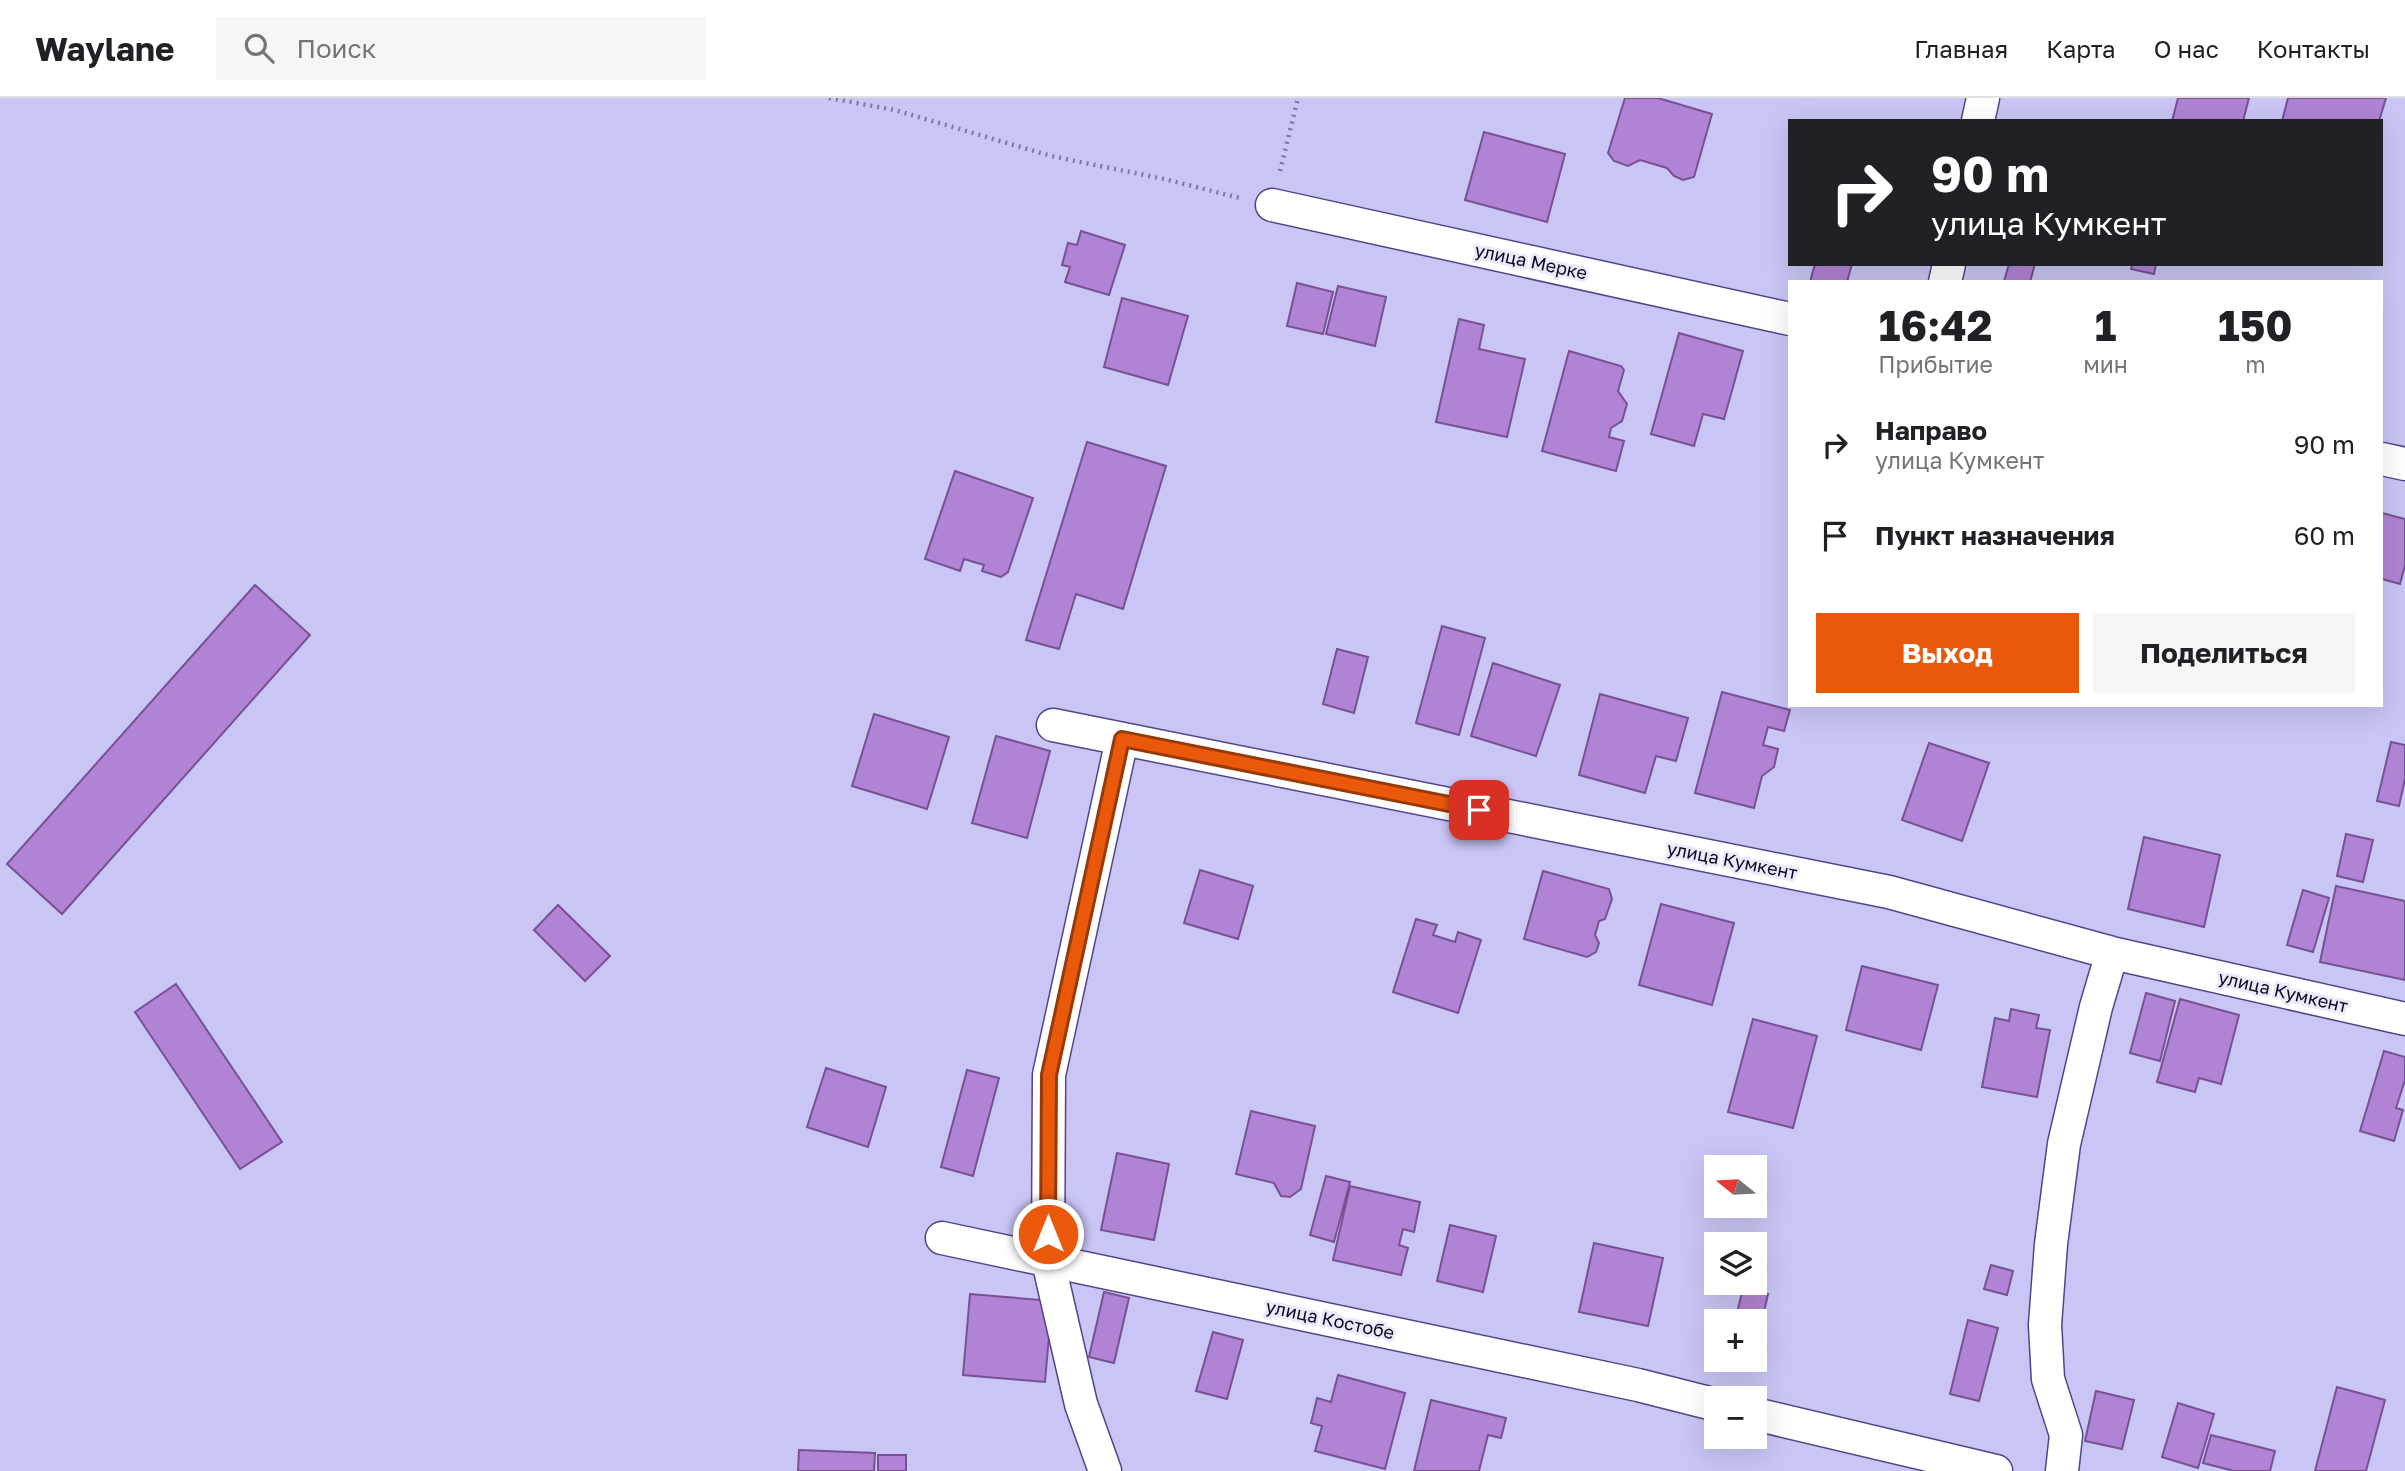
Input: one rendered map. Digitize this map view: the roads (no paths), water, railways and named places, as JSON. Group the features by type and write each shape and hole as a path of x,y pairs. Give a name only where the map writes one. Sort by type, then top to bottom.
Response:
{"street":[{"path":"1978,119 1983,98"},
{"name":"улица Мерке","path":"1272,205 1788,318"},
{"path":"2383,459 2405,464"},
{"name":"улица Кумкент","path":"1053,725 1889,892 2112,953 2405,1019"},
{"path":"1105,1471 1081,1404 1048,1261 1049,1075 1122,739"},
{"path":"2062,1471 2066,1435 2048,1379 2045,1325 2051,1244 2064,1144 2096,1007 2112,953"},
{"name":"улица Костобе","path":"942,1238 1704,1402"},
{"path":"1767,1417 1996,1471"}]}
